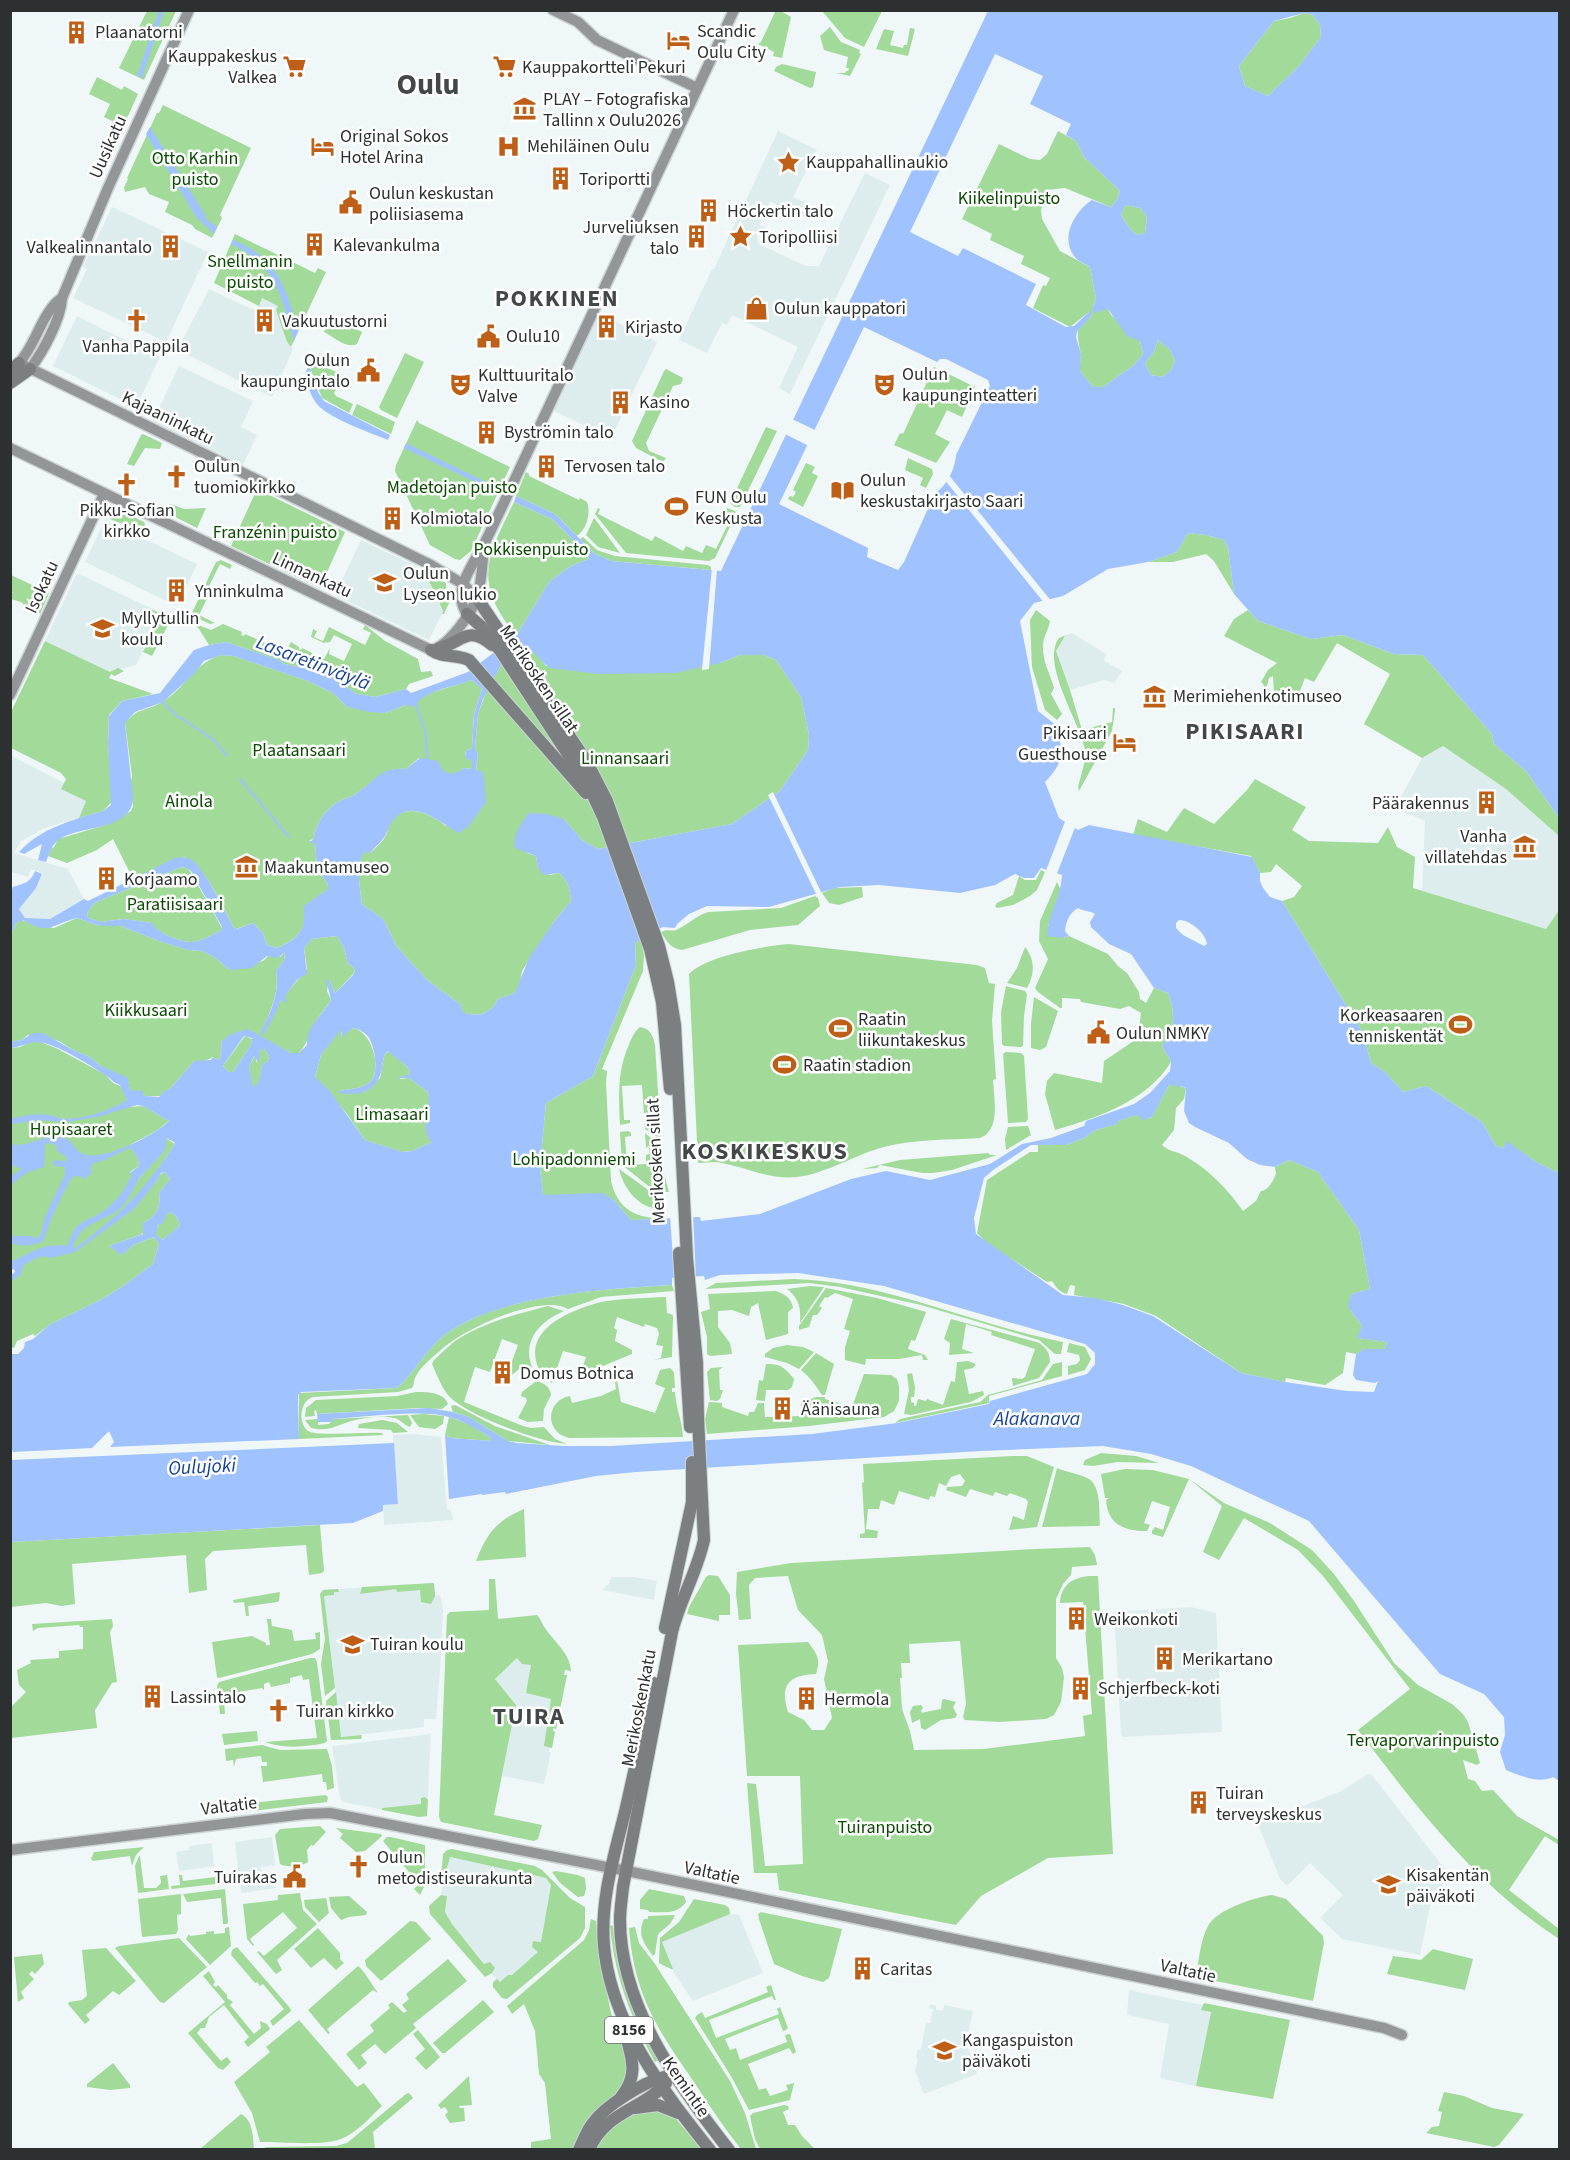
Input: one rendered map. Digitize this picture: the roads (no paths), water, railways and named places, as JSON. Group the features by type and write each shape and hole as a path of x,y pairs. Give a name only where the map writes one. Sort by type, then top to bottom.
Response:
{"main road":[{"name":"Uusikatu","path":"20,368 54,304 62,298 110,182 189,10"},
{"path":"553,10 578,22 600,41 697,88"},
{"path":"467,614 462,608 463,584 485,543 734,10"},
{"path":"10,383 20,368"},
{"name":"Kajaaninkatu","path":"20,368 431,565 463,584"},
{"name":"Linnankatu","path":"10,448 435,649"},
{"name":"Isokatu","path":"10,695 104,494"},
{"path":"435,649 452,637 477,598 485,543"},
{"name":"Merikosken sillat","path":"463,584 477,598 501,652 516,665"},
{"name":"Merikosken sillat","path":"467,614 494,638 516,665 587,762 668,982 675,1025 680,1188 688,1329 697,1363 694,1418 698,1493 704,1540 700,1556"},
{"path":"435,649 470,635 494,638"},
{"path":"435,649 436,654 457,655 469,660 605,812"},
{"name":"Merikosken sillat","path":"680,1557 698,1493"},
{"name":"Merikoskenkatu","path":"627,1871 672,1632 678,1607 700,1556"},
{"name":"Merikoskenkatu","path":"612,1868 638,1758 680,1557"},
{"name":"Valtatie","path":"10,1850 304,1814 330,1813 627,1871 1373,2025 1402,2035"},
{"name":"Kemintie","path":"612,1868 605,1903 604,1947 619,2007 632,2037 659,2083 710,2150"},
{"name":"Kemintie","path":"627,1871 620,1919 622,1947 627,1972 644,2019 674,2075 729,2150"},
{"path":"585,2148 622,2105 630,2084 633,2070 619,2007"},
{"path":"622,2105 674,2075"},
{"path":"622,2105 658,2105 674,2110 682,2116"}],"water":[{"path":"159,11 164,11 142,78 137,76"},
{"name":"Alakanava","path":"988,11 1559,11 1559,818 1526,771 1494,744 1492,734 1423,655 1394,654 1343,635 1311,639 1258,621 1234,594 1228,548 1224,540 1188,533 1177,552 1148,562 1108,569 1063,596 1034,603 1020,621 1038,711 1057,726 1059,735 1061,750 1059,763 1045,782 1059,818 1078,830 1089,825 1252,857 1260,873 1263,888 1270,897 1282,901 1363,1033 1371,1063 1385,1072 1403,1092 1426,1086 1482,1122 1496,1146 1503,1148 1507,1141 1536,1162 1559,1173 1559,1781 1553,1777 1542,1780 1530,1778 1506,1770 1500,1752 1505,1735 1504,1717 1484,1694 1440,1674 1309,1521 1191,1466 1151,1454 1103,1446 636,1472 596,1476 506,1494 505,1492 482,1494 449,1499 445,1435 451,1438 491,1441 491,1438 480,1431 457,1420 433,1414 390,1414 318,1422 317,1414 429,1408 469,1417 508,1441 564,1446 610,1446 812,1434 897,1423 989,1404 990,1401 1087,1374 1095,1364 1095,1353 1085,1344 884,1286 798,1273 720,1275 705,1280 704,1276 672,1278 672,1285 588,1292 528,1301 473,1319 450,1331 436,1343 397,1388 301,1392 298,1395 299,1439 110,1447 114,1442 109,1431 92,1448 13,1452 10,1444 11,1354 18,1354 24,1348 25,1342 33,1339 49,1325 106,1297 153,1264 159,1244 154,1237 133,1245 122,1255 109,1246 143,1234 143,1223 157,1211 159,1193 170,1179 164,1172 161,1173 134,1209 75,1252 34,1259 23,1266 21,1275 11,1281 11,1275 15,1272 14,1269 11,1270 11,1262 45,1247 67,1246 77,1227 112,1204 132,1175 130,1173 139,1166 138,1158 131,1148 93,1163 90,1168 92,1172 85,1179 78,1176 70,1180 43,1241 31,1245 20,1245 11,1243 11,1236 37,1238 41,1234 45,1217 65,1174 65,1167 55,1166 52,1162 58,1160 66,1162 67,1157 57,1151 57,1146 50,1143 45,1144 44,1167 28,1172 11,1185 11,1176 22,1169 11,1165 11,1144 21,1145 55,1137 69,1140 81,1153 101,1155 140,1140 169,1121 137,1105 97,1117 66,1122 39,1120 11,1124 11,1119 35,1115 49,1115 63,1119 83,1117 127,1100 120,1085 63,1050 38,1042 11,1048 11,1042 22,1040 33,1033 43,1033 88,1056 101,1066 126,1077 130,1090 143,1091 145,1096 159,1097 164,1091 170,1089 194,1061 211,1060 213,1057 218,1060 222,1041 231,1034 248,1029 291,1053 299,1053 307,1045 312,1026 331,1000 326,979 329,980 335,993 355,970 348,964 344,948 337,936 312,939 304,948 307,974 297,980 285,996 287,1003 281,1000 264,1034 260,1033 273,1003 277,987 276,971 284,960 285,952 278,958 267,956 252,968 230,970 202,951 188,950 121,926 100,926 77,918 45,928 23,920 16,923 11,936 11,891 13,887 29,880 35,871 42,874 36,888 19,909 25,918 50,919 84,899 88,901 175,858 187,858 193,861 204,874 234,928 253,923 263,933 267,945 277,948 300,933 304,922 304,906 328,889 317,867 315,843 309,843 314,838 319,822 326,812 335,804 364,788 384,772 406,769 420,758 438,761 443,770 449,773 464,768 472,769 472,761 465,757 466,751 472,748 474,714 482,689 472,680 432,693 419,701 415,707 406,705 385,713 370,712 347,707 333,693 308,681 234,656 221,655 204,661 194,674 163,702 135,712 125,723 133,797 131,808 125,816 104,826 60,839 53,846 46,862 38,860 42,844 24,854 19,852 47,831 103,811 111,805 109,716 122,701 160,693 194,650 226,642 285,664 325,673 357,694 375,697 406,689 411,693 468,672 516,636 550,581 571,566 589,559 587,554 552,519 514,502 516,496 555,514 594,553 611,561 721,571","holes":["1304,13 1313,15 1320,25 1321,37 1299,66 1268,96 1245,86 1239,66 1274,21","995,54 1043,76 1030,104 1071,124 1066,135 1076,141 1084,157 1120,191 1111,207 1092,200 1080,211 1071,225 1070,249 1075,258 1090,267 1096,299 1092,309 1094,313 1108,309 1127,336 1140,341 1143,354 1134,365 1103,387 1093,387 1080,371 1081,354 1076,337 1077,332 1092,315 1090,311 1074,326 1066,327 1026,305 1036,284 963,248 958,256 910,232","1126,205 1140,208 1147,217 1145,233 1138,235 1121,214","864,327 937,362 940,359 946,359 988,380 990,386 956,455 950,477 935,493 904,562 898,570 867,557 868,548 779,504","1158,340 1170,350 1175,361 1171,370 1163,377 1151,375 1145,363 1154,352","525,649 533,652 551,668 599,674 675,673 720,663 740,655 764,655 776,660 801,697 809,735 808,750 780,791 732,824 598,849 582,840 564,819 547,814 529,813 516,834 515,848 536,856 538,868 544,875 559,873 565,879 571,901 529,958 515,993 498,999 488,1011 473,1015 463,1012 460,1004 427,980 397,947 383,919 362,904 359,871 364,852 370,853 385,836 391,823 407,811 425,813 459,833 469,826 486,802 483,772 476,770 478,754 475,748 478,714 483,699 501,665","181,867 191,871 222,930 202,940 190,942 169,936 152,923 124,919 101,922 88,918 87,913 94,903","1041,868 1062,875 1047,936 1063,938 1069,936 1065,931 1067,921 1072,912 1078,908 1093,913 1095,914 1090,922 1091,927 1109,944 1131,954 1154,988 1168,993 1173,1021 1170,1033 1162,1046 1171,1062 1170,1071 1150,1093 1134,1104 1086,1121 1084,1126 1051,1138 1022,1144 990,1164 930,1180 886,1171 851,1179 760,1214 701,1221 700,1217 631,1220 614,1200 603,1193 543,1195 540,1166 546,1103 593,1076 636,965 635,943 663,927 675,928 689,914 707,906 769,907 840,887 879,885 960,893 995,885 1015,874 1024,878 1034,878","1179,920 1188,922 1196,928 1203,935 1207,944 1204,946 1183,935 1176,928","353,1028 366,1034 373,1048 375,1072 368,1084 339,1091 339,1093 361,1093 372,1087 380,1076 384,1056 388,1051 409,1069 410,1074 397,1078 409,1078 428,1092 426,1131 432,1142 412,1151 402,1152 365,1140 329,1090 315,1077 321,1055 342,1031 341,1038","244,1036 252,1038 251,1045 233,1072 229,1072 223,1066","260,1049 264,1049 269,1056 268,1061 262,1065 259,1082 253,1087 249,1067 254,1056 259,1063","1169,1085 1176,1085 1178,1088 1181,1086 1186,1088 1184,1111 1189,1123 1195,1127 1229,1143 1247,1159 1260,1165 1275,1167 1289,1160 1318,1172 1359,1230 1370,1289 1351,1294 1348,1307 1362,1326 1357,1338 1387,1342 1384,1349 1364,1349 1356,1354 1353,1375 1356,1380 1375,1383 1378,1381 1374,1392 1347,1391 1241,1373 1153,1316 1095,1298 1063,1295 976,1234 974,1218 984,1178 993,1170 1031,1145 1066,1145 1096,1130 1137,1115 1143,1120 1152,1117","166,1138 175,1144 153,1175 131,1200 107,1223 73,1248 85,1228 117,1211 124,1204 138,1180 166,1147","170,1212 176,1216 180,1224 163,1240 156,1235 158,1225 163,1223"]},
{"path":"150,127 206,216 205,218 217,227 214,234 197,218 146,134"},
{"path":"233,240 260,255 278,276 298,331 294,341 281,297 268,272 246,252 231,244"},
{"path":"309,365 318,392 324,401 390,435 388,440 350,425 323,409 315,401 308,386 305,374"},
{"path":"406,443 500,489 499,493 404,448"},
{"name":"Oulujoki","path":"394,1443 398,1504 383,1505 383,1511 353,1523 11,1542 11,1460"}],"waterway":[{"path":"163,702 178,717 215,741 227,756"},
{"path":"416,704 425,731 428,760"},
{"path":"240,779 289,837"}],"place":[{"name":"Plaanatorni","path":"77,32"},
{"name":"Scandic Oulu City","path":"679,41"},
{"name":"Kauppakeskus Valkea","path":"295,66"},
{"name":"Kauppakortteli Pekuri","path":"504,67"},
{"name":"PLAY – Fotografiska Tallinn x Oulu2026","path":"525,109"},
{"name":"Original Sokos Hotel Arina","path":"322,146"},
{"name":"Mehiläinen Oulu","path":"509,146"},
{"name":"Kauppahallinaukio","path":"788,162"},
{"name":"Toriportti","path":"561,179"},
{"name":"Oulun keskustan poliisiasema","path":"351,203"},
{"name":"Höckertin talo","path":"709,211"},
{"name":"Jurveliuksen talo","path":"697,237"},
{"name":"Toripolliisi","path":"741,237"},
{"name":"Kalevankulma","path":"315,245"},
{"name":"Valkealinnantalo","path":"170,247"},
{"name":"Oulun kauppatori","path":"756,308"},
{"name":"Vanha Pappila","path":"136,320"},
{"name":"Vakuutustorni","path":"264,321"},
{"name":"Kirjasto","path":"607,327"},
{"name":"Oulu10","path":"488,336"},
{"name":"Oulun kaupungintalo","path":"368,370"},
{"name":"Oulun kaupunginteatteri","path":"884,384"},
{"name":"Kulttuuritalo Valve","path":"460,385"},
{"name":"Kasino","path":"621,402"},
{"name":"Byströmin talo","path":"486,432"},
{"name":"Tervosen talo","path":"546,466"},
{"name":"Oulun tuomiokirkko","path":"176,476"},
{"name":"Pikku-Sofian kirkko","path":"127,484"},
{"name":"Oulun keskustakirjasto Saari","path":"842,490"},
{"name":"FUN Oulu Keskusta","path":"677,507"},
{"name":"Kolmiotalo","path":"392,518"},
{"name":"Oulun Lyseon lukio","path":"385,583"},
{"name":"Ynninkulma","path":"177,591"},
{"name":"Myllytullin koulu","path":"103,628"},
{"name":"Merimiehenkotimuseo","path":"1155,696"},
{"name":"Pikisaari Guesthouse","path":"1125,743"},
{"name":"Päärakennus","path":"1487,803"},
{"name":"Vanha villatehdas","path":"1525,846"},
{"name":"Maakuntamuseo","path":"246,867"},
{"name":"Korjaamo","path":"106,879"},
{"name":"Korkeasaaren tenniskentät","path":"1461,1025"},
{"name":"Raatin liikuntakeskus","path":"840,1029"},
{"name":"Oulun NMKY","path":"1098,1033"},
{"name":"Raatin stadion","path":"785,1065"},
{"name":"Domus Botnica","path":"502,1373"},
{"name":"Äänisauna","path":"783,1409"},
{"name":"Weikonkoti","path":"1076,1619"},
{"name":"Tuiran koulu","path":"352,1644"},
{"name":"Merikartano","path":"1164,1659"},
{"name":"Schjerfbeck-koti","path":"1080,1688"},
{"name":"Lassintalo","path":"152,1697"},
{"name":"Hermola","path":"806,1699"},
{"name":"Tuiran kirkko","path":"278,1711"},
{"name":"Tuiran terveyskeskus","path":"1198,1803"},
{"name":"Oulun metodistiseurakunta","path":"359,1867"},
{"name":"Tuirakas","path":"295,1877"},
{"name":"Kisakentän päiväkoti","path":"1388,1885"},
{"name":"Caritas","path":"862,1969"},
{"name":"Kangaspuiston päiväkoti","path":"944,2050"}],"district":[{"name":"Oulu","path":"428,84"},
{"name":"POKKINEN","path":"557,298"},
{"name":"PIKISAARI","path":"1245,731"},
{"name":"KOSKIKESKUS","path":"765,1151"},
{"name":"TUIRA","path":"529,1716"}],"park label":[{"name":"Otto Karhin puisto","path":"195,168"},
{"name":"Kiikelinpuisto","path":"1009,198"},
{"name":"Snellmanin puisto","path":"250,271"},
{"name":"Madetojan puisto","path":"452,487"},
{"name":"Franzénin puisto","path":"275,532"},
{"name":"Pokkisenpuisto","path":"531,549"},
{"name":"Plaatansaari","path":"299,750"},
{"name":"Linnansaari","path":"625,758"},
{"name":"Ainola","path":"189,801"},
{"name":"Paratiisisaari","path":"175,904"},
{"name":"Kiikkusaari","path":"146,1010"},
{"name":"Limasaari","path":"392,1114"},
{"name":"Hupisaaret","path":"71,1129"},
{"name":"Lohipadonniemi","path":"574,1159"},
{"name":"Tervaporvarinpuisto","path":"1423,1740"},
{"name":"Tuiranpuisto","path":"885,1827"}],"water label":[{"name":"Lasaretinväylä","path":"313,663"}]}
